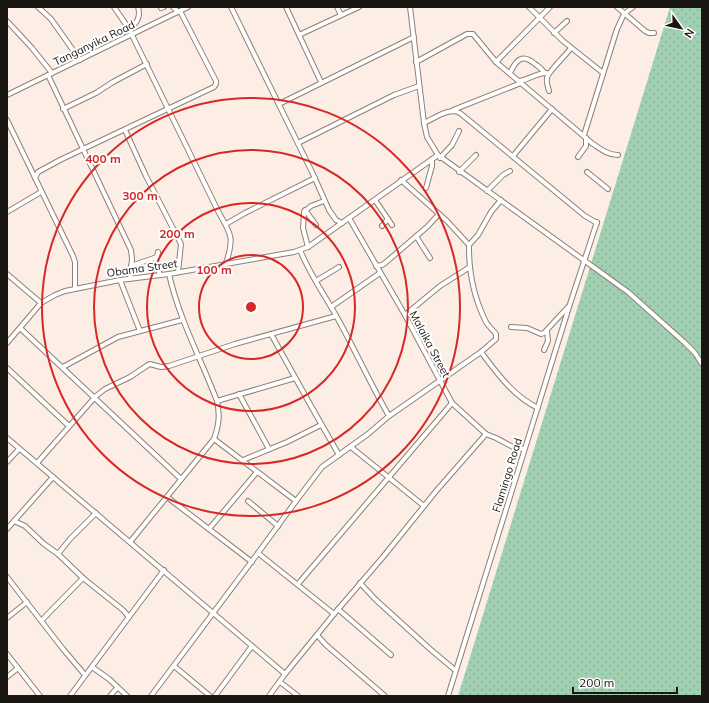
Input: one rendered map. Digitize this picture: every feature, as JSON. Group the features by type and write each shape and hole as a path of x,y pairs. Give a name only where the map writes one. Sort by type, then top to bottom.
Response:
{"street":[{"path":"38,7 51,19 80,60"},
{"path":"114,7 129,29 226,224 231,237 229,254 226,263"},
{"path":"129,29 137,21 139,15 138,7"},
{"path":"35,178 38,172 82,149 168,110 214,87 216,84 179,11 173,7"},
{"name":"Tanganyika Road","path":"7,95 188,7"},
{"path":"231,7 315,178 324,201 336,220 342,223"},
{"path":"286,7 321,82"},
{"path":"337,7 341,16"},
{"path":"299,35 359,7"},
{"path":"410,7 424,123 428,137 439,157 628,292 695,353 702,364"},
{"path":"529,7 554,33 603,73"},
{"path":"496,62 550,7"},
{"path":"617,7 645,31 654,33"},
{"path":"578,157 586,144 585,136 617,29 624,14 633,7"},
{"path":"7,21 32,48 50,74 63,109 131,250 130,279"},
{"path":"554,33 567,21"},
{"path":"416,62 470,33 473,34 496,62 552,109 604,151 613,155 618,155"},
{"path":"279,104 414,37"},
{"path":"424,123 539,73 546,73 564,58 571,48"},
{"path":"510,73 516,62 526,58 531,60 546,73"},
{"path":"63,109 96,93 147,64"},
{"path":"546,73 546,81 549,91"},
{"path":"298,143 394,94 419,86"},
{"path":"453,111 460,113 513,156 552,109"},
{"path":"7,120 8,127 73,256 75,262 75,288"},
{"path":"125,130 146,176 181,244 178,272"},
{"name":"Obama Street","path":"7,343 41,303 55,295 75,288 120,280 169,274 300,250 308,247 401,180 432,159 439,157 452,145 459,131"},
{"path":"459,172 476,154"},
{"name":"Flamingo Road","path":"448,696 524,449 597,222 586,216 513,156"},
{"path":"426,188 432,169 432,159"},
{"path":"487,191 503,175 510,171"},
{"path":"587,172 608,189"},
{"path":"226,224 245,212 315,178"},
{"path":"151,696 322,467 351,447 389,416 481,352 496,339 496,334 487,323 481,311 476,295 470,267 469,245 447,221 401,180"},
{"path":"7,212 41,192"},
{"path":"375,200 392,225"},
{"path":"469,245 478,235 491,212 501,200"},
{"path":"308,247 303,228 303,216 305,210 324,201"},
{"path":"305,210 316,225"},
{"path":"331,307 379,272 382,265 439,214"},
{"name":"Malaika Street","path":"349,218 405,315 452,403 486,434 512,447 524,449"},
{"path":"382,226 388,219"},
{"path":"336,220 336,228"},
{"path":"416,236 430,258"},
{"path":"300,250 306,265 336,316 389,416"},
{"path":"158,252 156,266 160,275"},
{"path":"131,266 157,257"},
{"path":"376,266 382,265"},
{"path":"316,281 339,267"},
{"path":"405,315 440,286 470,267"},
{"path":"7,274 41,303"},
{"path":"130,542 214,439 218,428 219,420 217,401 182,320 169,274"},
{"path":"120,280 140,331"},
{"path":"511,327 527,328 541,334 547,330 562,312 569,307"},
{"path":"37,463 94,398 106,389 130,377 150,364 161,367 169,366 271,334 336,316"},
{"path":"63,367 118,337 182,320"},
{"path":"20,328 181,479"},
{"path":"544,350 548,341 547,330"},
{"path":"271,334 339,456"},
{"path":"481,352 508,386 519,397 538,408"},
{"path":"7,368 69,426"},
{"path":"217,401 295,378"},
{"path":"239,394 269,449"},
{"path":"298,584 452,403"},
{"path":"243,460 287,442 321,425"},
{"path":"269,696 338,609 486,434"},
{"path":"7,438 285,674"},
{"path":"214,439 296,501"},
{"path":"351,447 424,506"},
{"path":"7,462 19,449"},
{"path":"209,530 257,472"},
{"path":"7,528 53,478"},
{"path":"167,497 252,562"},
{"path":"248,501 278,526"},
{"path":"58,554 70,539 96,513"},
{"path":"14,521 24,526 58,554 83,578 123,610 129,617"},
{"path":"258,554 298,584 334,614"},
{"path":"70,696 164,570"},
{"path":"7,577 42,620 63,649 86,675"},
{"path":"42,620 83,578"},
{"path":"360,583 376,600 455,670"},
{"path":"7,618 27,602"},
{"path":"338,609 390,654"},
{"path":"317,635 326,645 385,696"},
{"path":"215,696 252,646"},
{"path":"7,654 40,696"},
{"path":"174,666 210,696"},
{"path":"92,667 127,696"},
{"path":"7,677 18,668"},
{"path":"280,682 298,696"},
{"path":"110,696 117,688"}],"green space":[{"path":"670,7 702,7 702,696 458,696"}]}
